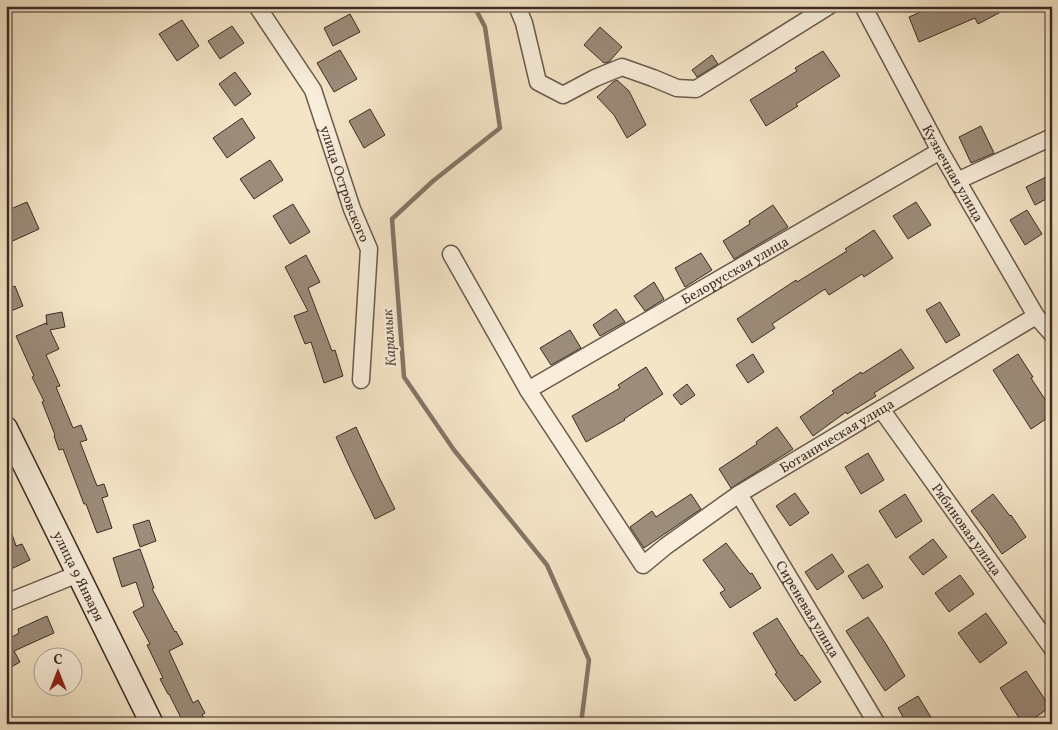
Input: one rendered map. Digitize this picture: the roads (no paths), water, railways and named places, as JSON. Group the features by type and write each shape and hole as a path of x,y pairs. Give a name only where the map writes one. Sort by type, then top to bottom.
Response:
{"main road":[{"name":"улица 9 Января","path":"6,428 137,724"},
{"name":"улица 9 Января","path":"6,462 72,577 152,724"}],"street":[{"name":"улица Островского","path":"257,6 313,90 352,209 369,249 361,380"},
{"path":"518,6 538,82 563,95 595,78 622,67 677,88 696,89 829,6"},
{"name":"Кузнечная улица","path":"863,6 957,181 1036,316 1052,334"},
{"path":"957,181 1052,137"},
{"name":"Белорусская улица","path":"528,390 940,151"},
{"path":"451,254 528,390"},
{"name":"Ботаническая улица","path":"528,390 643,565 666,546 739,494 1036,316"},
{"name":"Рябиновая улица","path":"881,409 1052,648"},
{"name":"Сиреневая улица","path":"739,494 877,724"},
{"path":"6,602 72,577"}],"waterway":[{"name":"Карамык","path":"474,6 485,27 500,128 433,181 392,219 404,377 454,450 547,565 589,660 581,724"}]}
